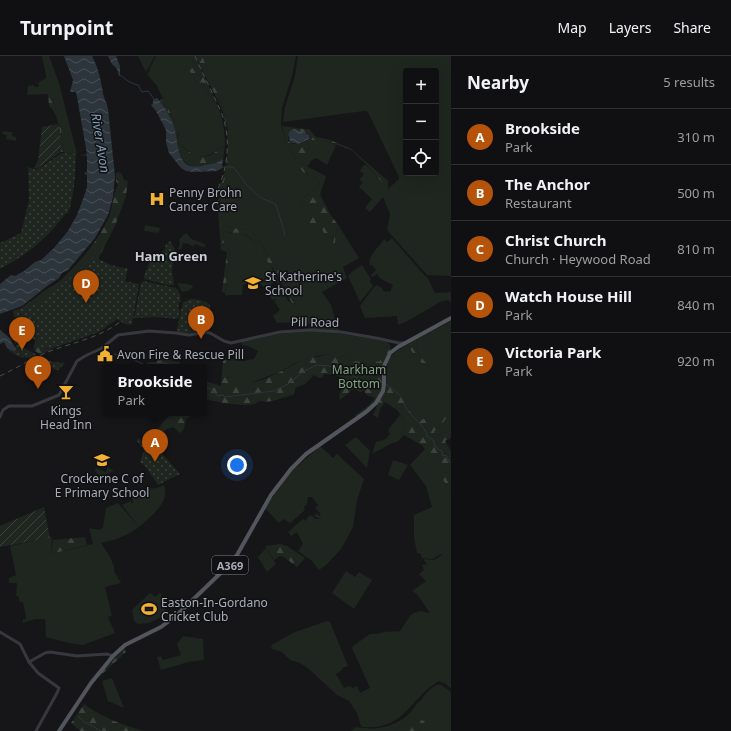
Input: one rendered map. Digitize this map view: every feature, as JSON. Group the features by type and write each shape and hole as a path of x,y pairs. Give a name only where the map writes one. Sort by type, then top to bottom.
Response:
{"main road":[{"name":"A369","path":"59,731 91,684 113,656 125,646 166,623 177,615 213,582 237,556 274,490 291,469 312,450 371,408 380,398 384,386 384,370 386,362 391,352 397,345 406,343 451,318"}],"street":[{"name":"Pill Road","path":"0,417 3,410 10,405 22,407 37,405 58,396 77,361 99,350 118,335 149,331 189,335 206,332 220,340 227,342 241,341 280,332 310,330 376,338 397,345"},
{"path":"0,632 20,645 29,662 38,672 58,688 57,693 36,731"},
{"path":"29,662 45,653 50,652 77,656 107,654 113,656"}],"green space":[{"path":"42,56 49,56 59,83 77,154 64,152 61,128 58,122 52,93 27,95 28,86 33,85 35,87 39,87 38,83 46,78"},
{"path":"138,56 155,56 146,72"},
{"path":"156,56 191,56 195,66 189,70 198,84 202,82 218,110 219,109 223,122 225,145 212,154 197,157 178,143 177,140 179,134 172,116 157,86 147,74"},
{"path":"191,56 195,56 219,109 218,110 202,82 198,84 189,70 195,66"},
{"path":"196,56 202,56 223,108 227,125 229,142 228,159 225,177 219,197 215,196 227,162 228,138 219,103"},
{"path":"202,56 296,56 292,76 282,108 281,125 286,142 304,173 306,172 308,176 314,176 320,184 301,200 306,212 303,215 314,231 321,227 327,238 332,236 334,238 333,243 335,243 337,226 339,226 359,258 343,267 347,278 322,292 331,305 338,329 340,331 312,329 308,326 335,328 335,323 277,323 273,316 280,310 274,301 277,299 272,300 270,297 281,289 276,281 271,284 273,287 268,288 266,285 263,287 256,276 249,280 250,282 243,285 242,295 225,295 230,249 224,247 223,230 229,233 243,234 256,244 272,268 289,302 291,301 294,305 296,305 282,283 286,281 251,230 233,228 221,224 219,197 228,163 228,129 221,102"},
{"path":"298,56 451,56 451,276 427,275 387,230 390,214 383,197 370,212 365,208 372,199 359,187 363,182 359,180 364,174 360,171 364,165 366,165 388,189 399,179 368,112 364,111 283,122 285,107 295,76"},
{"path":"48,93 52,93 58,122 61,128 64,152 61,152 60,133 53,110 49,106"},
{"path":"163,98 179,131 177,140 178,143 191,153 201,157 212,154 225,145 223,160 222,159 214,164 199,167 189,165 185,162 177,149 172,122 160,100"},
{"path":"58,124 60,130 61,152 36,169 34,168 38,160 42,127"},
{"path":"282,126 309,129 316,137 327,139 350,148 388,181 388,189 351,150 329,142 311,140 304,159 301,161 298,160 300,163 326,177 320,194 330,214 339,226 337,227 335,243 333,243 334,239 332,236 327,238 321,228 314,231 302,215 306,212 301,200 320,184 314,176 308,176 306,172 304,173 296,163 296,159 286,142","holes":["296,130 307,134 309,139 301,143 293,144 288,141 288,133"]},
{"path":"3,131 12,132 12,136 16,137 16,141 6,139 7,135 2,134"},
{"path":"311,140 326,141 336,145 327,165 316,158 312,160 307,167 297,160 307,152"},
{"path":"62,153 76,154 73,191 68,213 65,214 36,246 0,269 0,243 21,233 29,200 28,168 26,166 36,170"},
{"path":"118,172 122,174 124,180 128,181 126,196 115,226 95,265 91,290 17,310 25,306 61,280 90,249 109,217 115,191 118,185 116,181 116,173"},
{"path":"219,199 221,204 222,224 233,228 251,230 286,281 282,284 296,306 289,298 274,270 254,241 242,233 227,232 223,230 224,247 230,249 225,293 222,292 227,252 221,250 217,200"},
{"path":"145,224 160,228 159,233 144,231"},
{"path":"187,233 191,238 206,245 204,247 195,244 193,247 189,244 183,243 181,249 178,250 180,243 179,240"},
{"path":"392,238 428,278 435,293 451,292 451,302 448,300 440,302 406,322 398,325 397,316 365,318 360,306 377,285 383,289 382,290 390,292 393,285 381,279 377,274 372,277 371,275 376,270 372,265 370,266 370,258 384,239 387,242"},
{"path":"170,241 175,250 172,270 174,285 144,279 151,259 155,261"},
{"path":"94,257 111,265 128,268 125,281 139,284 132,325 125,324 117,319 99,332 50,349 42,347 39,337 36,336 37,342 35,351 35,340 13,324 18,319 14,316 13,311 44,301"},
{"path":"362,265 371,279 370,281 373,286 360,302 348,276"},
{"path":"143,281 176,288 180,294 181,302 179,302 178,309 180,309 178,319 157,317 134,318 141,283"},
{"path":"177,283 193,285 190,290 182,292"},
{"path":"191,299 200,300 210,304 209,321 206,330 188,333 178,332 177,329 183,302"},
{"path":"451,321 451,431 436,435 434,432 447,418 418,421 405,406 403,399 386,385 387,365 390,357 407,345 413,354 432,369 418,352 416,343 417,339"},
{"path":"321,332 354,336 387,342 391,346 379,362 376,361 371,365 352,360 349,354 337,358 327,354 303,359 279,372 251,383 243,383 226,375 226,360 235,359 243,361 254,359 258,351 242,345 242,342 278,334"},
{"path":"36,336 39,337 46,349 51,350 40,354 35,351 37,342"},
{"path":"417,339 416,343 418,352 423,360 433,370 421,363 407,345"},
{"path":"16,341 17,344 37,355 25,358 14,354 7,349 16,349 16,345 14,343"},
{"name":"Markham Bottom","path":"391,347 383,365 383,381 377,400 357,417 355,415 368,406 375,398 367,395 363,390 361,392 353,389 340,400 339,396 345,379 335,375 324,374 323,377 319,378 314,375 305,384 295,388 293,395 272,401 258,401 255,404 244,405 207,400 207,380 221,386 223,361 226,360 226,375 230,378 240,378 243,383 251,383 265,379 307,357 318,357 327,354 337,358 349,354 352,360 371,365 376,361 379,362"},
{"path":"158,358 178,362 181,364 156,364"},
{"path":"43,359 65,363 58,370 56,370 40,364 38,361"},
{"name":"Markham Bottom","path":"386,385 395,389 404,399 405,406 418,421 445,411 448,413 447,418 434,432 436,435 451,431 451,438 445,441 451,451 451,493 423,446 404,435 402,438 405,421 397,410 385,402 380,409 378,418 373,415"},
{"path":"400,415 405,421 402,437 397,442 390,444 372,454 376,442 386,439 390,434 388,430"},
{"path":"170,416 191,416 186,419 184,429 180,433 173,427 167,429 153,444 150,440"},
{"path":"356,437 370,451 367,468 345,445"},
{"path":"138,438 146,445 150,440 180,474 158,485 145,466 140,462 144,450 137,441"},
{"path":"320,446 333,458 337,454 364,479 357,500 353,527 341,549 326,565 319,570 312,561 298,551 303,544 297,532 291,536 288,532 303,519 305,521 310,515 316,519 320,519 314,516 317,513 319,516 321,514 315,508 318,505 312,497 308,497 307,505 304,506 305,510 290,523 284,519 279,523 265,508 288,475"},
{"path":"425,449 451,493 451,689 446,684 439,681 429,688 406,712 398,718 388,724 377,727 363,727 361,726 357,713 349,701 337,695 309,669 300,663 290,660 282,652 272,649 271,647 273,644 295,632 327,621 330,622 348,666 342,668 342,670 336,674 344,688 349,686 353,688 357,686 360,693 370,688 352,648 353,646 370,634 400,631 410,616 414,613 420,611 430,613 417,594 412,591 426,581 419,574 424,570 422,565 427,564 423,559 434,560 442,555 441,554 433,559 422,558 420,553 417,553 414,538 414,515 432,507 426,486 410,465"},
{"path":"393,460 408,465 399,480 388,475"},
{"path":"108,467 114,471 100,477 95,471 96,468 106,472"},
{"path":"164,485 165,497 162,503 154,514 139,527 122,505 131,501 131,503 133,503 132,496 142,495 147,492 146,489 157,488"},
{"path":"118,503 139,527 121,537 101,543 110,557 114,566 114,571 121,583 105,587 112,616 108,617 115,633 83,645 46,637 45,619 35,619 23,623 23,619 26,619 26,617 23,602 20,602 18,596 16,596 17,583 9,583 9,578 16,575 10,546 52,537 51,554 93,544 89,528 100,530 103,527 106,508"},
{"path":"44,507 50,538 0,547 0,526"},
{"path":"85,537 87,545 51,554 53,540"},
{"path":"280,544 287,546 305,558 297,567 284,557 280,556 274,560 265,546"},
{"path":"266,548 276,564 267,572 258,557"},
{"path":"346,571 355,577 359,572 372,580 354,609 332,593"},
{"name":"Easton-In-Gordano Cricket Club","path":"150,593 155,597 160,593 167,606 165,607 165,615 149,623 138,624 134,621 132,610"},
{"path":"183,636 203,639 204,660 189,662 161,670 157,657 161,656 163,660 181,655 177,644"},
{"path":"124,649 126,652 99,677 100,674"},
{"path":"112,678 124,708 108,701 102,681"},
{"path":"437,685 441,685 451,692 451,731 420,731 424,721 409,717 395,731 351,731 356,727 385,727 399,721 411,712 428,691"},
{"path":"84,704 105,717 143,731 80,731 71,723"},
{"path":"409,717 425,721 420,731 395,731 403,724"}],"water":[{"name":"River Avon","path":"64,56 92,56 98,69 103,95 108,109 115,176 113,197 108,215 95,238 68,270 62,273 59,278 22,306 0,314 0,284 11,275 15,276 35,262 41,260 54,248 68,231 77,215 87,187 87,175 84,173 87,172 87,157 86,155 80,156 87,154 77,97 76,92 70,92 73,80"},
{"path":"108,56 116,56 120,66 120,76 117,69 112,64"},
{"path":"157,98 165,108 172,121 179,151 184,162 196,167 214,164 222,159 222,166 224,167 217,171 193,172 186,171 181,168 169,153 166,142 166,130 156,111 151,105 153,100"},
{"path":"295,129 309,135 309,139 298,144 290,142 288,134 291,130"},
{"path":"0,330 11,339 16,350 7,348 4,342 0,344"}],"waterway":[{"path":"120,75 130,82 138,85 142,92 148,91 154,99"},
{"path":"227,167 233,167 244,182 261,198 276,205 285,234 284,235"},
{"path":"114,354 126,356 143,364"},
{"path":"147,364 168,364"},
{"path":"207,387 218,396 223,395 225,397 274,391 288,384 304,371 317,365 340,367 367,386 377,386 381,384"},
{"path":"385,384 392,388 402,398 407,410 424,428 427,436 434,441 434,445 442,451 442,455 447,456 447,460 449,459 449,462 451,463"},
{"path":"78,716 83,721 101,731"}],"railway":[{"path":"195,56 221,112 227,133 226,165 215,195"},
{"path":"0,376 45,353 102,333 120,322"}],"place":[{"name":"Penny Brohn Cancer Care","path":"157,199"},
{"name":"St Katherine's School","path":"253,283"},
{"name":"Watch House Hill","path":"86,303"},
{"name":"The Anchor","path":"201,339"},
{"name":"Victoria Park","path":"22,350"},
{"name":"Avon Fire & Rescue Pill","path":"105,354"},
{"name":"Christ Church","path":"38,389"},
{"name":"Kings Head Inn","path":"66,392"},
{"name":"Crockerne C of E Primary School","path":"102,460"},
{"name":"Brookside","path":"155,462"},
{"name":"Easton-In-Gordano Cricket Club","path":"149,609"}],"district":[{"name":"Ham Green","path":"171,256"}]}
